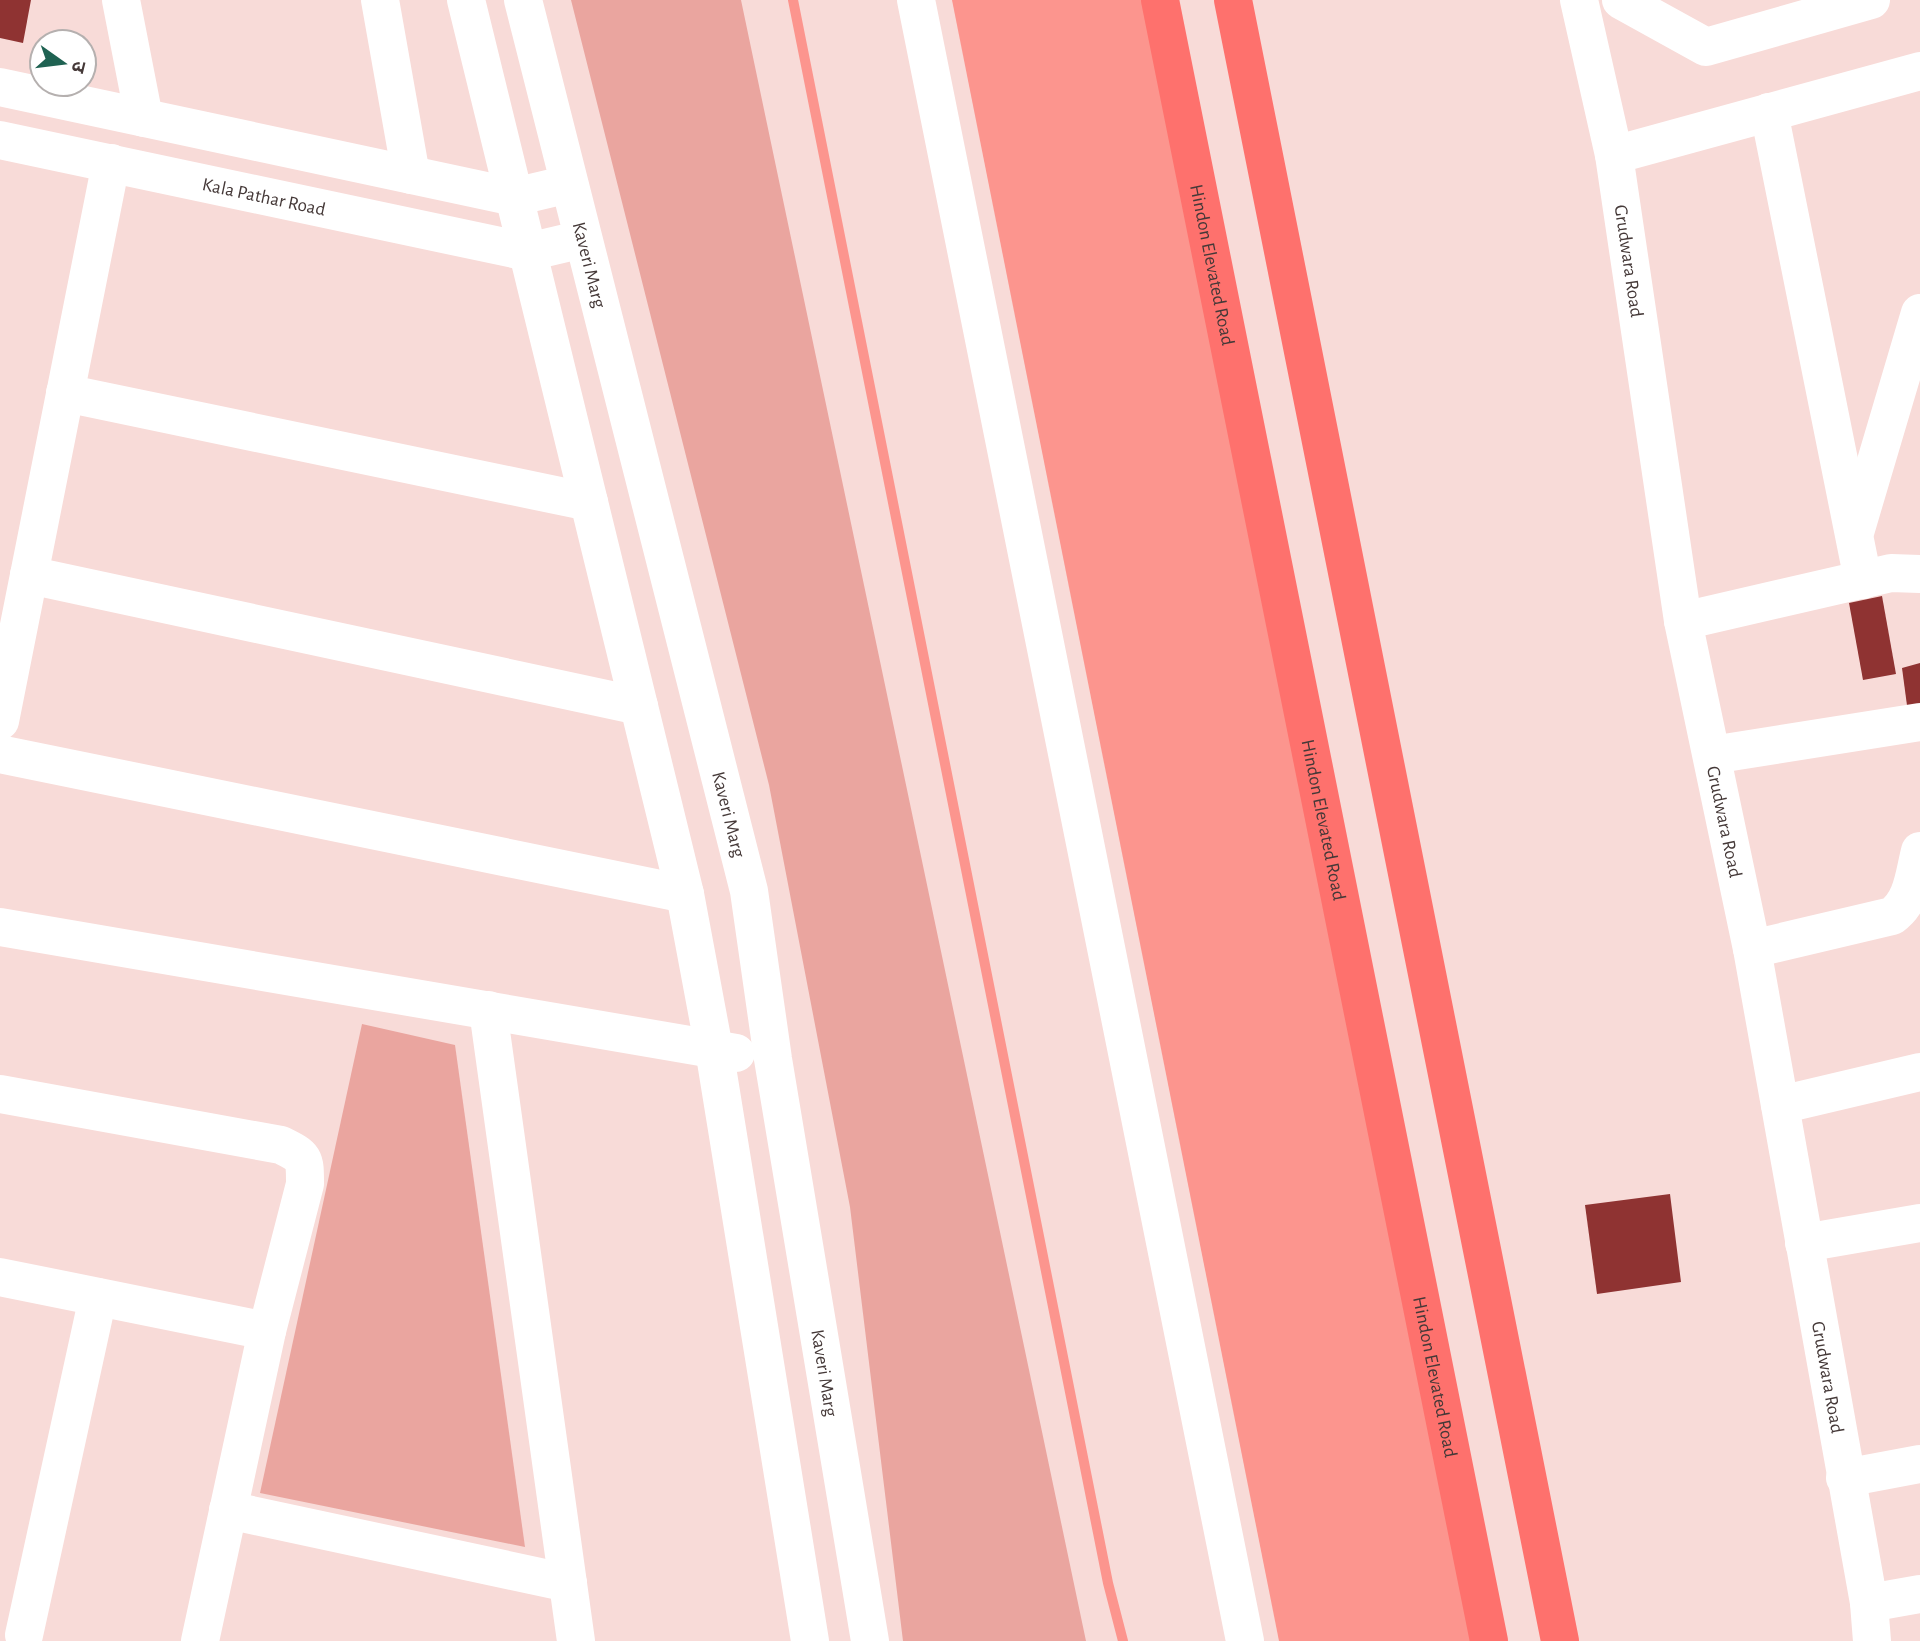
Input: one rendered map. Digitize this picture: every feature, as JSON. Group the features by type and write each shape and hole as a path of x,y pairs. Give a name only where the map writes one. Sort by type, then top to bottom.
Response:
{"highway":[{"name":"Hindon Elevated Road","path":"1160,0 1489,1641"},
{"path":"1233,0 1560,1641"}],"street":[{"path":"121,0 144,118"},
{"path":"380,0 411,175"},
{"path":"466,0 685,894 715,1049 810,1641"},
{"name":"Kaveri Marg","path":"523,0 749,891 773,1059 870,1641"},
{"path":"916,0 1245,1641"},
{"name":"Grudwara Road","path":"1579,0 1614,155 1683,621 1752,948 1869,1603 1872,1641"},
{"path":"1621,0 1706,47 1871,0"},
{"path":"1614,155 1920,71"},
{"path":"0,88 514,197 569,184"},
{"path":"1769,113 1863,580"},
{"name":"Kala Pathar Road","path":"0,140 528,252"},
{"path":"0,720 111,163"},
{"path":"528,252 583,239"},
{"path":"1855,536 1920,313"},
{"path":"65,393 589,502"},
{"path":"1683,621 1891,573 1920,574"},
{"path":"29,575 639,706"},
{"path":"1712,755 1920,722"},
{"path":"0,754 685,894"},
{"path":"1752,948 1892,916 1901,910 1907,900 1920,851"},
{"path":"0,927 773,1059"},
{"path":"488,1010 576,1641"},
{"path":"1780,1105 1920,1072"},
{"path":"0,1094 281,1145 299,1154 305,1164 305,1184 267,1331 200,1641"},
{"path":"1804,1243 1920,1223"},
{"path":"0,1277 267,1331"},
{"path":"26,1635 97,1297"},
{"path":"1845,1478 1920,1464"},
{"path":"228,1510 568,1583"},
{"path":"1869,1603 1920,1594"}],"shaded area":[{"path":"571,0 741,0 1086,1641 903,1641 850,1207 769,785"},
{"path":"952,0 1178,0 1504,1641 1279,1641"},
{"path":"362,1024 455,1045 525,1547 260,1493"}],"building":[{"path":"0,0 31,0 23,43 0,38"},
{"path":"1882,596 1896,674 1863,680 1849,603"},
{"path":"1920,663 1920,711 1908,713 1902,668"},
{"path":"1670,1194 1681,1282 1597,1294 1585,1205"}],"waterway":[{"path":"793,0 1108,1583 1123,1641"}]}
